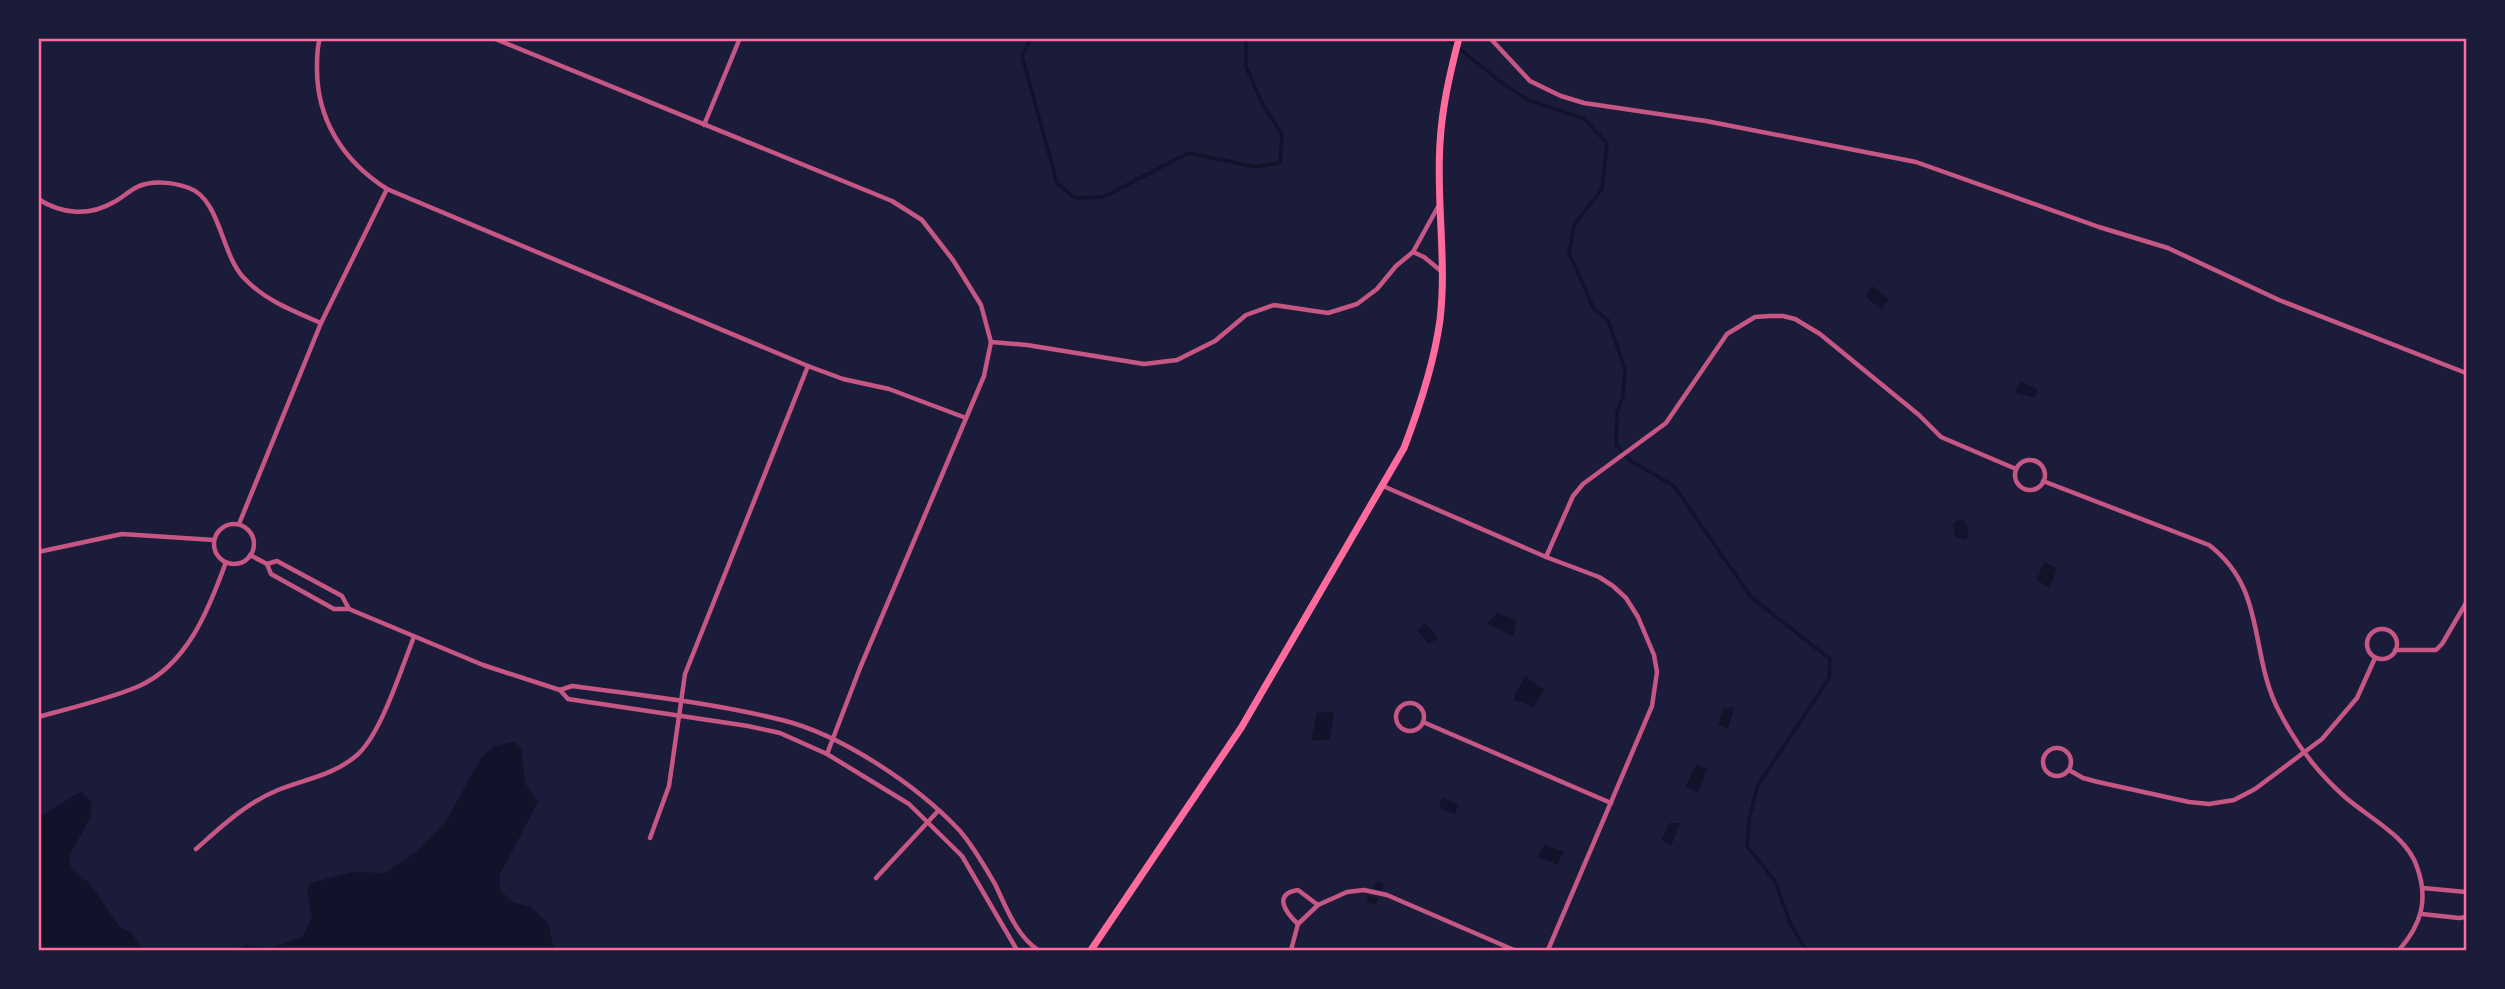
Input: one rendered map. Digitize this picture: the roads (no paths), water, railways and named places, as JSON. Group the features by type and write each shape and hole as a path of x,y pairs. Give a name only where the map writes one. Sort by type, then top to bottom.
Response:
{"main road":[{"path":"1091,950 1241,728 1404,448 1432,365 1440,319 1443,273 1440,145 1449,76 1459,38"}],"street":[{"path":"320,38 317,81 323,115 339,146 366,176 387,189 808,366 843,379 889,389 966,418"},
{"path":"493,38 892,201 922,220 953,260 981,305 991,342 984,376 860,668 827,754"},
{"path":"704,125 740,38"},
{"path":"1490,38 1530,80 1560,96 1584,103 1706,121 1916,162 2099,227 2168,248 2279,300 2466,373"},
{"path":"38,199 68,211 92,212 113,203 138,186 164,181 192,188 211,208 229,257 242,276 262,295 321,323"},
{"path":"239,524 321,323 387,189"},
{"path":"991,342 1144,363 1177,360 1215,341 1246,315 1274,305 1328,313 1357,304 1377,289 1396,265 1413,252 1440,202"},
{"path":"1413,252 1434,264 1443,273"},
{"path":"1546,557 1573,496 1583,484 1666,423 1727,334 1755,317 1783,316 1794,319 1820,334 1919,415 1941,437 2015,469"},
{"path":"650,838 668,786 685,674 808,366"},
{"path":"2026,460 2036,461 2043,467 2043,481 2037,488 2024,488 2017,483 2015,469 2026,460"},
{"path":"2043,481 2209,545 2230,562 2244,586 2271,692 2279,712 2304,753 2344,796 2400,841 2417,864 2423,888 2421,914 2413,933 2399,950"},
{"path":"1383,486 1546,557 1599,577 1619,592 1638,617 1654,655 1657,672 1651,706 1548,950"},
{"path":"239,524 253,536 253,549 250,555 239,563 226,562 216,553 214,540 220,528 239,524"},
{"path":"38,552 122,534 214,540"},
{"path":"250,555 267,564 271,574 334,609 349,609 483,665 560,691 568,699 748,726 780,733 827,754 909,804 962,856 1017,950"},
{"path":"267,564 277,561 342,596 349,609"},
{"path":"38,717 140,686 175,660 198,629 226,562"},
{"path":"2395,650 2435,650 2442,644 2466,603"},
{"path":"2385,630 2393,635 2395,650 2387,658 2375,658 2367,646 2369,637 2376,631 2385,630"},
{"path":"196,849 240,811 277,790 329,774 357,755 372,735 414,637"},
{"path":"2069,770 2098,782 2209,804 2234,800 2255,789 2322,739 2357,698 2375,658"},
{"path":"560,691 572,686 680,701 783,720 833,738 913,788 961,833 993,881 1029,945 1038,950"},
{"path":"1404,704 1416,704 1424,714 1423,722 1413,730 1404,729 1396,719 1398,710 1404,704"},
{"path":"1423,722 1611,803"},
{"path":"2054,748 2064,749 2070,756 2069,770 2059,776 2051,775 2043,766 2046,754 2054,748"},
{"path":"876,878 939,811"},
{"path":"2423,888 2466,892"},
{"path":"1298,924 1283,908 1289,894 1298,890 1318,905"},
{"path":"1291,950 1298,924 1318,905 1347,892 1376,892 1514,950"},
{"path":"2421,914 2466,917"}],"waterway":[{"path":"1031,38 1022,56 1057,183 1075,198 1103,197 1189,153 1255,167 1280,163 1282,134 1263,105 1246,67 1246,38"},
{"path":"1446,38 1526,99 1584,119 1607,143 1602,189 1574,225 1569,253 1594,309 1608,320 1625,369 1623,396 1617,413 1616,445 1631,461 1674,486 1751,597 1830,659 1829,678 1758,785 1749,819 1747,846 1775,881 1791,925 1806,950"},
{"path":"1377,884 1381,884 1381,888 1375,887 1377,884"},
{"path":"1369,897 1376,899 1375,902 1369,901 1369,897"}]}
